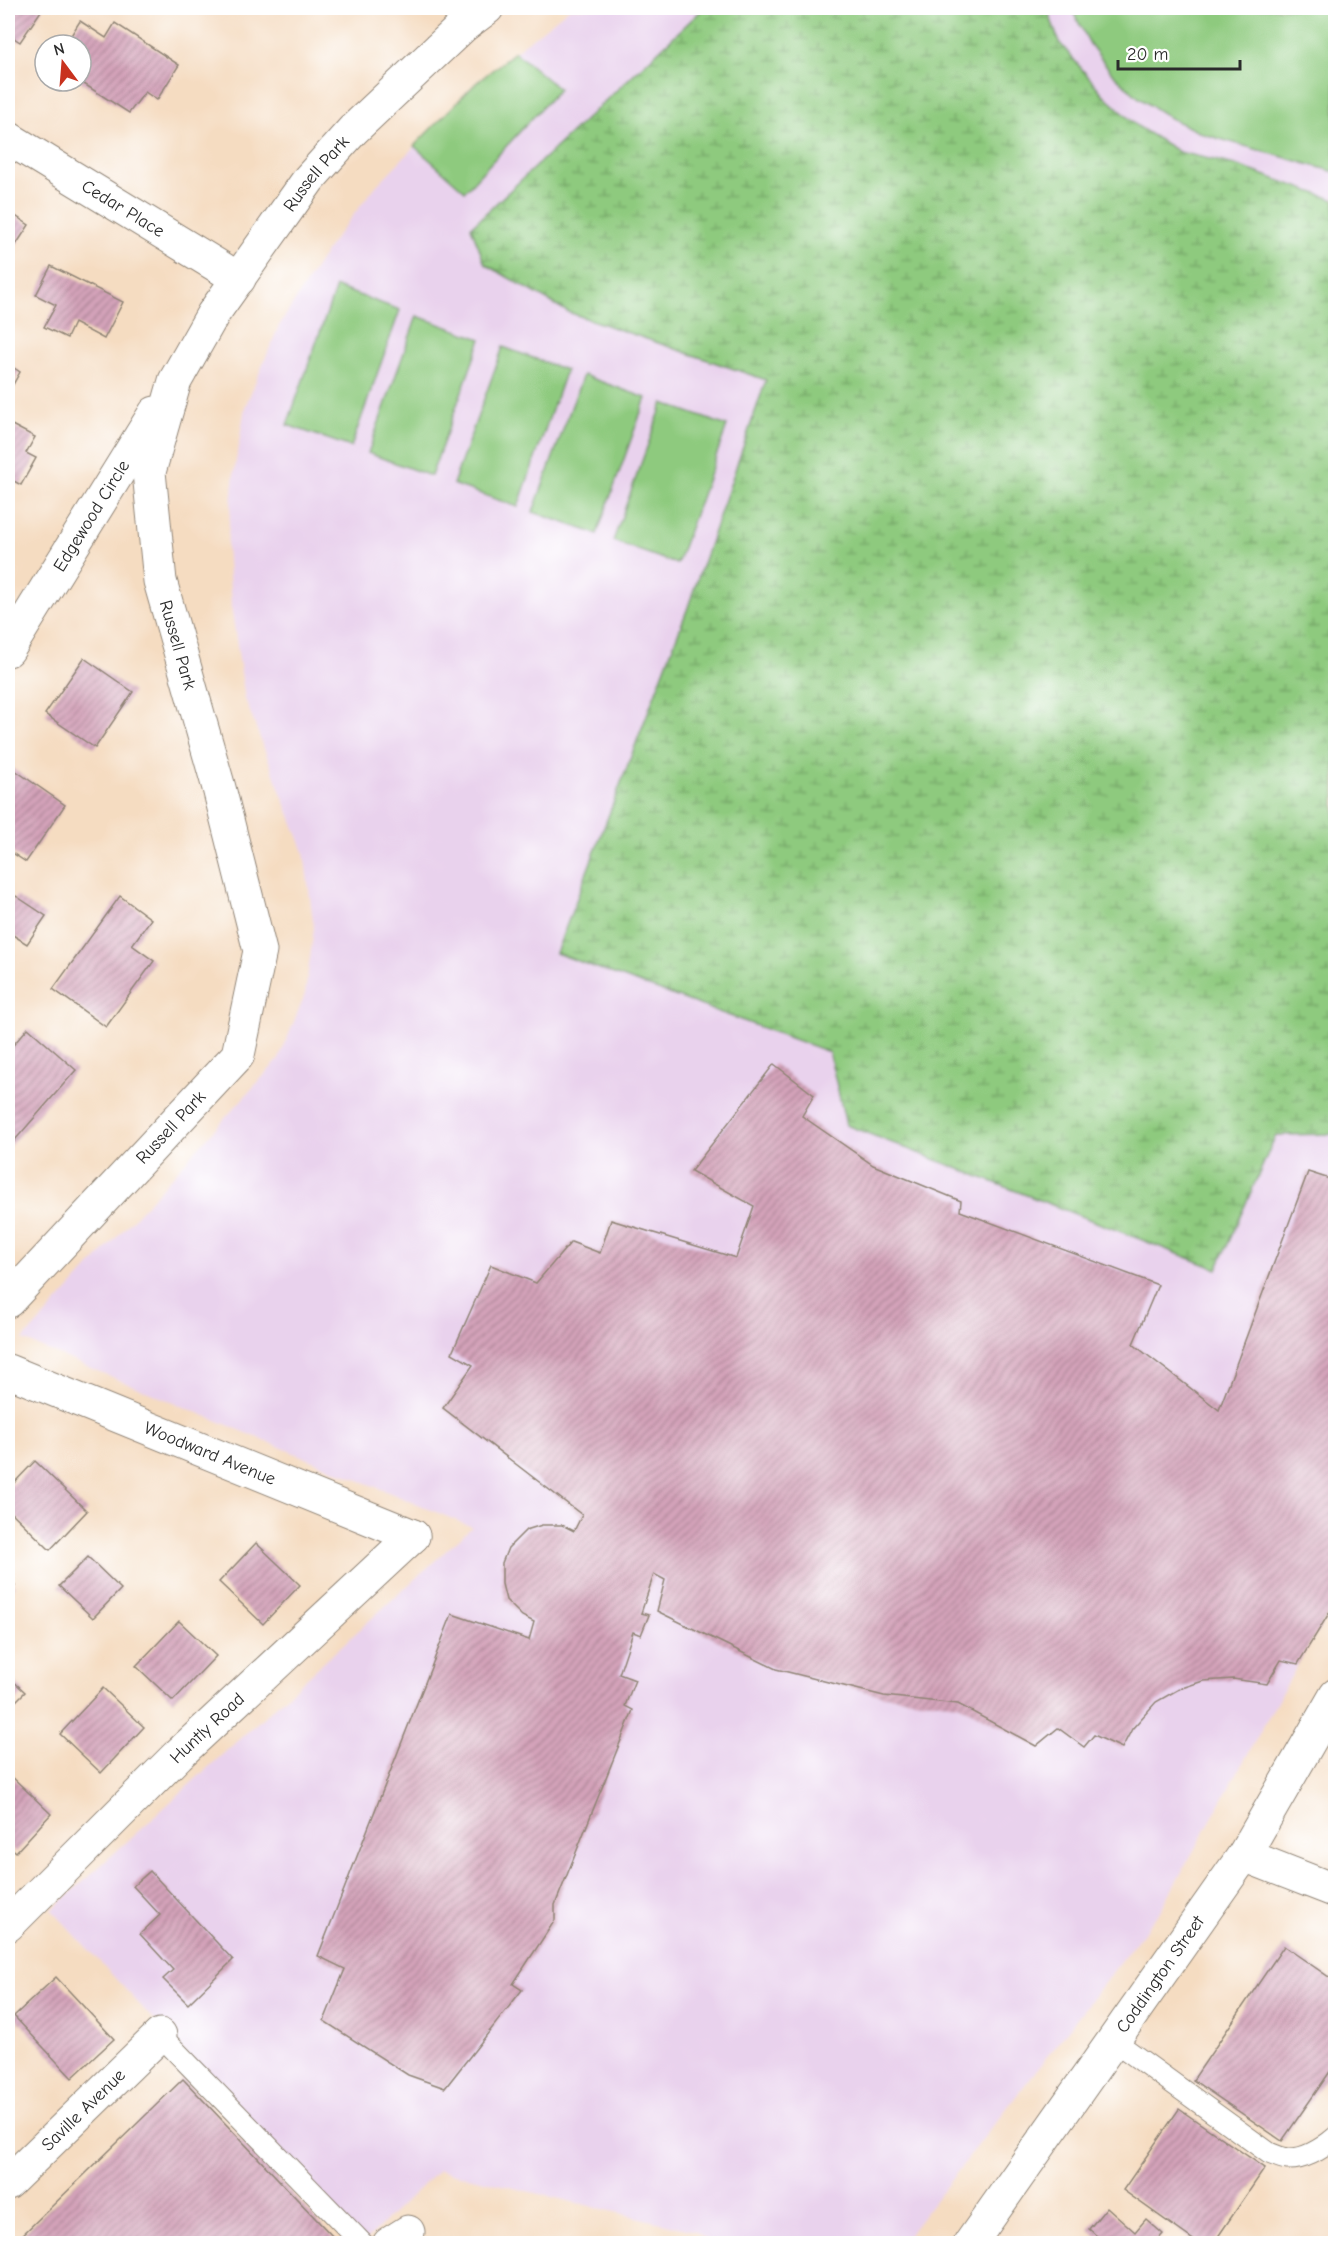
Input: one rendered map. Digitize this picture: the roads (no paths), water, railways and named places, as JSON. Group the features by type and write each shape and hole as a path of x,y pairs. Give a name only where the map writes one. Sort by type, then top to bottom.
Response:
{"street":[{"name":"Russell Park","path":"8,1301 238,1055 261,951 219,788 160,581 149,472 175,381 213,314 309,179 353,130 463,26 487,8"},
{"name":"Cedar Place","path":"8,138 239,279"},
{"name":"Edgewood Circle","path":"8,650 175,381"},
{"name":"Woodward Avenue","path":"8,1371 413,1536"},
{"name":"Huntly Road","path":"8,1925 178,1755 413,1536"},
{"name":"Coddington Street","path":"970,2244 1244,1855 1335,1695"},
{"path":"1244,1855 1335,1891"},
{"name":"Saville Avenue","path":"8,2183 160,2035"}],"lane":[{"path":"160,2035 363,2244"},
{"path":"1113,2040 1269,2153 1287,2159 1307,2156 1328,2144 1335,2137"}]}
